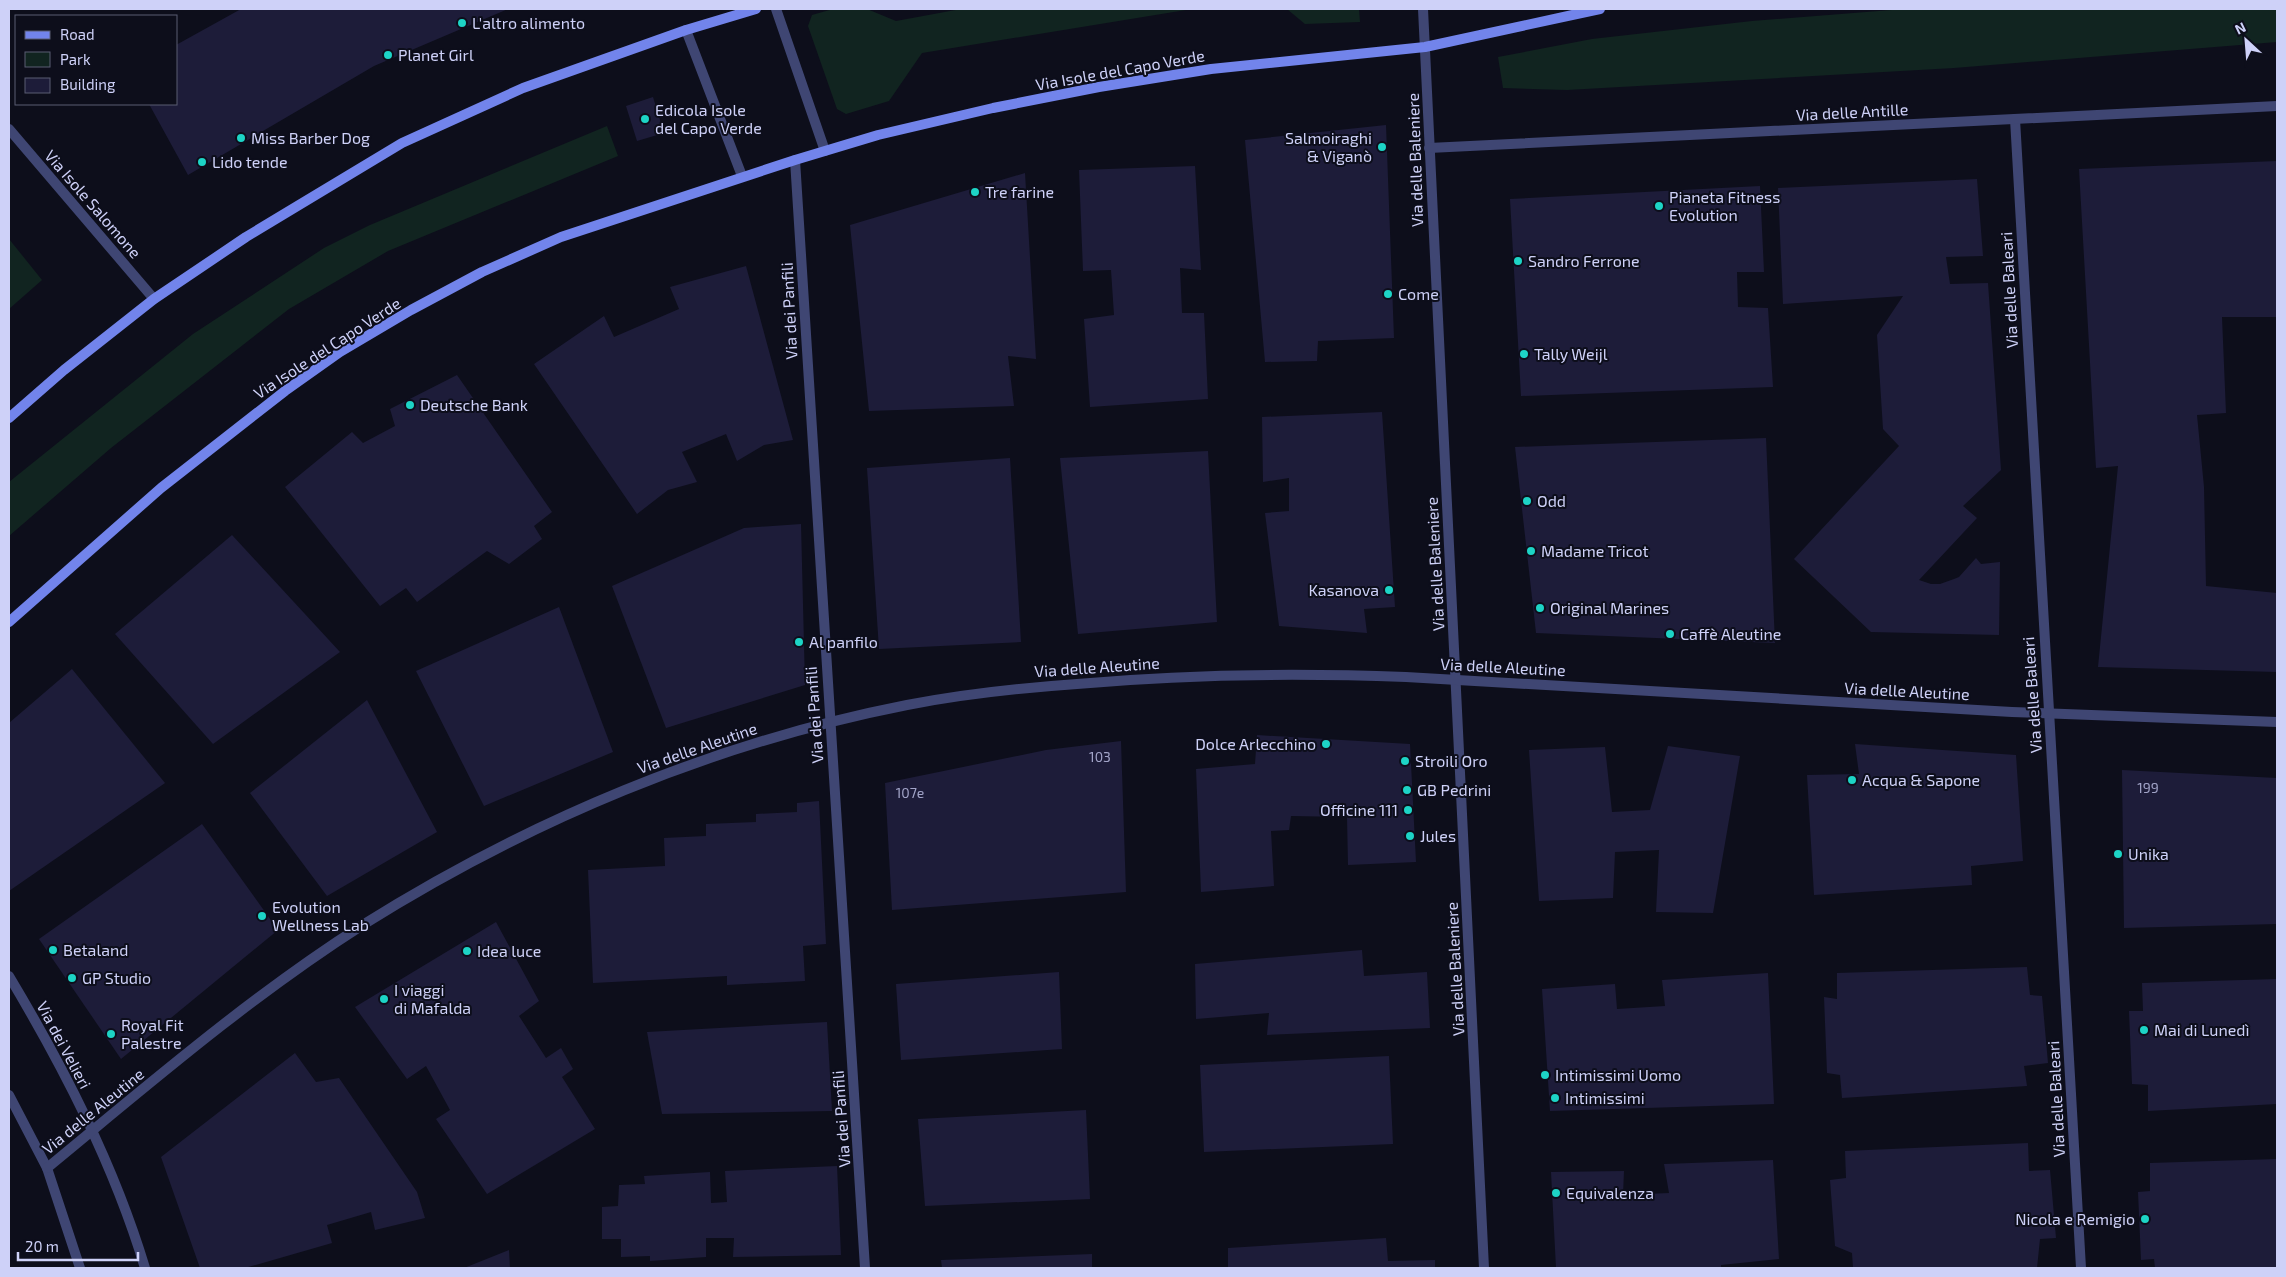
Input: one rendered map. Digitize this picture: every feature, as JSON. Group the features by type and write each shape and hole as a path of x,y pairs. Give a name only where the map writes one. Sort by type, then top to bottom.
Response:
{"street":[{"path":"9,418 64,370 154,299 246,237 402,143 523,88 686,30 725,13 756,9"},
{"path":"776,9 824,151"},
{"name":"Via delle Baleniere","path":"1423,9 1484,1268"},
{"name":"Via Isole del Capo Verde","path":"9,622 128,516 205,452 284,391 384,325 482,272 548,243 742,176 824,151 951,117 1118,84 1265,62 1425,47 1600,9"},
{"path":"686,30 742,176"},
{"name":"Via delle Antille","path":"1429,148 2277,106"},
{"name":"Via delle Baleari","path":"2015,119 2081,1268"},
{"name":"Via Isole Salomone","path":"9,129 154,299"},
{"name":"Via dei Panfili","path":"795,160 865,1268"},
{"name":"Via delle Aleutine","path":"47,1168 226,1023 318,955 397,904 460,869 534,831 638,784 708,758 830,722 909,705 981,693 1128,679 1285,673 1351,674 2049,713 2277,722"},
{"name":"Via dei Velieri","path":"9,976 54,1055 92,1131 122,1200 145,1268"},
{"path":"9,1095 47,1168 80,1268"}],"green space":[{"path":"833,9 867,9 896,21 961,9 1192,9 922,53 889,101 846,114 837,109 808,26 812,15"},
{"path":"1287,9 1359,9 1360,22 1305,24"},
{"path":"1904,9 2277,9 2277,42 1954,68 1567,90 1503,88 1498,57 1592,39 1752,21"},
{"path":"607,126 618,156 388,251 289,309 111,448 9,536 9,482 193,334 324,248 370,225"},
{"path":"9,239 42,280 9,309"}],"building":[{"path":"241,9 508,9 374,66 188,175 150,105 178,105 178,44"},
{"name":"Edicola Isole del Capo Verde","path":"653,97 664,133 637,141 626,106"},
{"path":"1386,125 1394,338 1318,341 1317,361 1265,362 1245,140"},
{"path":"2277,161 2277,317 2222,317 2226,413 2197,415 2204,487 2206,586 2277,593 2277,672 2098,667 2118,466 2096,468 2079,169"},
{"path":"1195,166 1201,270 1180,268 1182,313 1204,313 1208,399 1090,407 1084,319 1114,315 1111,270 1083,271 1079,170"},
{"path":"1025,173 1036,359 1008,356 1014,406 869,411 850,225"},
{"path":"1977,179 1983,256 1946,257 1950,284 1988,283 2001,470 1963,506 1977,518 1919,580 1931,584 1940,584 1954,579 1959,577 1976,558 1981,564 2000,562 1999,635 1871,632 1794,559 1899,446 1883,429 1877,335 1903,296 1783,304 1778,188"},
{"path":"1760,186 1764,272 1737,272 1738,307 1768,308 1773,387 1521,396 1510,199"},
{"path":"746,266 793,440 764,445 737,461 726,434 682,452 697,482 668,490 637,514 534,364 604,316 614,337 679,309 670,287"},
{"path":"457,375 552,512 534,526 542,539 509,564 487,551 417,602 406,588 380,606 285,487 352,432 363,443 395,426 390,409"},
{"path":"1382,412 1395,607 1364,609 1367,633 1279,626 1265,513 1289,511 1289,478 1263,482 1262,417"},
{"path":"1766,438 1775,643 1536,633 1515,447"},
{"path":"1208,451 1217,622 1078,634 1060,458"},
{"path":"1010,458 1021,642 879,649 867,468"},
{"path":"801,524 805,685 666,728 612,586 744,528"},
{"path":"232,535 340,652 213,744 115,634"},
{"path":"559,607 613,752 484,806 416,671"},
{"path":"72,669 165,783 9,891 9,723"},
{"path":"367,700 437,832 327,896 250,793"},
{"path":"1257,735 1410,744 1416,862 1348,865 1347,817 1291,816 1289,830 1271,831 1274,886 1201,892 1196,769 1255,764"},
{"path":"1121,741 1126,892 892,910 885,783 1046,750"},
{"path":"1855,744 2016,755 2023,861 1971,866 1972,885 1814,895 1807,775 1859,774"},
{"path":"1668,746 1740,756 1713,913 1656,912 1659,850 1615,852 1613,898 1539,901 1529,750 1605,747 1612,812 1650,810"},
{"path":"2122,770 2277,778 2277,924 2124,928"},
{"path":"819,801 826,944 803,946 805,981 727,985 727,976 593,983 588,870 665,866 664,838 706,836 706,824 756,822 756,814 797,812 797,803"},
{"path":"202,824 278,930 121,1059 39,939"},
{"path":"496,922 539,1001 519,1016 546,1058 561,1048 573,1069 562,1077 595,1129 487,1194 436,1119 450,1110 426,1066 407,1079 355,1007"},
{"path":"1362,950 1364,976 1427,972 1430,1028 1267,1035 1269,1013 1196,1019 1195,964"},
{"path":"2027,967 2030,995 2042,996 2048,1063 2024,1066 2027,1086 1842,1098 1840,1075 1827,1073 1824,997 1837,999 1837,973"},
{"path":"1059,972 1062,1049 901,1060 896,984"},
{"path":"1768,973 1774,1104 1550,1111 1542,989 1615,984 1617,1009 1665,1006 1662,980"},
{"path":"2277,979 2277,1104 2148,1111 2148,1085 2132,1084 2129,1011 2143,1011 2142,983"},
{"path":"827,1022 832,1111 662,1114 647,1032"},
{"path":"295,1053 316,1082 339,1078 417,1192 425,1218 375,1230 371,1212 327,1225 332,1243 245,1268 200,1268 161,1157"},
{"path":"1389,1056 1393,1144 1204,1152 1200,1065"},
{"path":"1086,1110 1090,1199 925,1206 918,1119"},
{"path":"2028,1143 2029,1171 2050,1170 2056,1238 2040,1239 2037,1268 1853,1268 1852,1253 1835,1246 1830,1180 1846,1178 1845,1151"},
{"path":"2277,1159 2277,1268 2155,1268 2154,1259 2141,1260 2138,1192 2150,1191 2150,1163"},
{"path":"1773,1160 1779,1259 1721,1265 1721,1268 1556,1268 1551,1172 1624,1171 1623,1195 1669,1193 1664,1164"},
{"path":"837,1166 841,1255 733,1257 734,1238 706,1238 706,1257 650,1261 650,1256 621,1257 621,1239 602,1239 602,1207 618,1206 619,1185 645,1184 644,1176 710,1172 711,1203 727,1202 725,1171"},
{"path":"1386,1238 1388,1261 1435,1260 1435,1268 1228,1268 1228,1248"},
{"path":"509,1250 510,1268 464,1268"},
{"path":"1092,1254 1092,1268 942,1268 941,1260"}],"place":[{"name":"L'altro alimento","path":"462,23"},
{"name":"Planet Girl","path":"388,55"},
{"name":"Edicola Isole del Capo Verde","path":"645,119"},
{"name":"Miss Barber Dog","path":"241,138"},
{"name":"Salmoiraghi & Viganò","path":"1382,147"},
{"name":"Lido tende","path":"202,162"},
{"name":"Tre farine","path":"975,192"},
{"name":"Pianeta Fitness Evolution","path":"1659,206"},
{"name":"Sandro Ferrone","path":"1518,261"},
{"name":"Come","path":"1388,294"},
{"name":"Tally Weijl","path":"1524,354"},
{"name":"Deutsche Bank","path":"410,405"},
{"name":"Odd","path":"1527,501"},
{"name":"Madame Tricot","path":"1531,551"},
{"name":"Kasanova","path":"1389,590"},
{"name":"Original Marines","path":"1540,608"},
{"name":"Caffè Aleutine","path":"1670,634"},
{"name":"Al panfilo","path":"799,642"},
{"name":"Dolce Arlecchino","path":"1326,744"},
{"name":"Stroili Oro","path":"1405,761"},
{"name":"Acqua & Sapone","path":"1852,780"},
{"name":"GB Pedrini","path":"1407,790"},
{"name":"Officine 111","path":"1408,810"},
{"name":"Jules","path":"1410,836"},
{"name":"Unika","path":"2118,854"},
{"name":"Evolution Wellness Lab","path":"262,916"},
{"name":"Betaland","path":"53,950"},
{"name":"Idea luce","path":"467,951"},
{"name":"GP Studio","path":"72,978"},
{"name":"I viaggi di Mafalda","path":"384,999"},
{"name":"Mai di Lunedì","path":"2144,1030"},
{"name":"Royal Fit Palestre","path":"111,1034"},
{"name":"Intimissimi Uomo","path":"1545,1075"},
{"name":"Intimissimi","path":"1555,1098"},
{"name":"Equivalenza","path":"1556,1193"},
{"name":"Nicola e Remigio","path":"2145,1219"}]}
